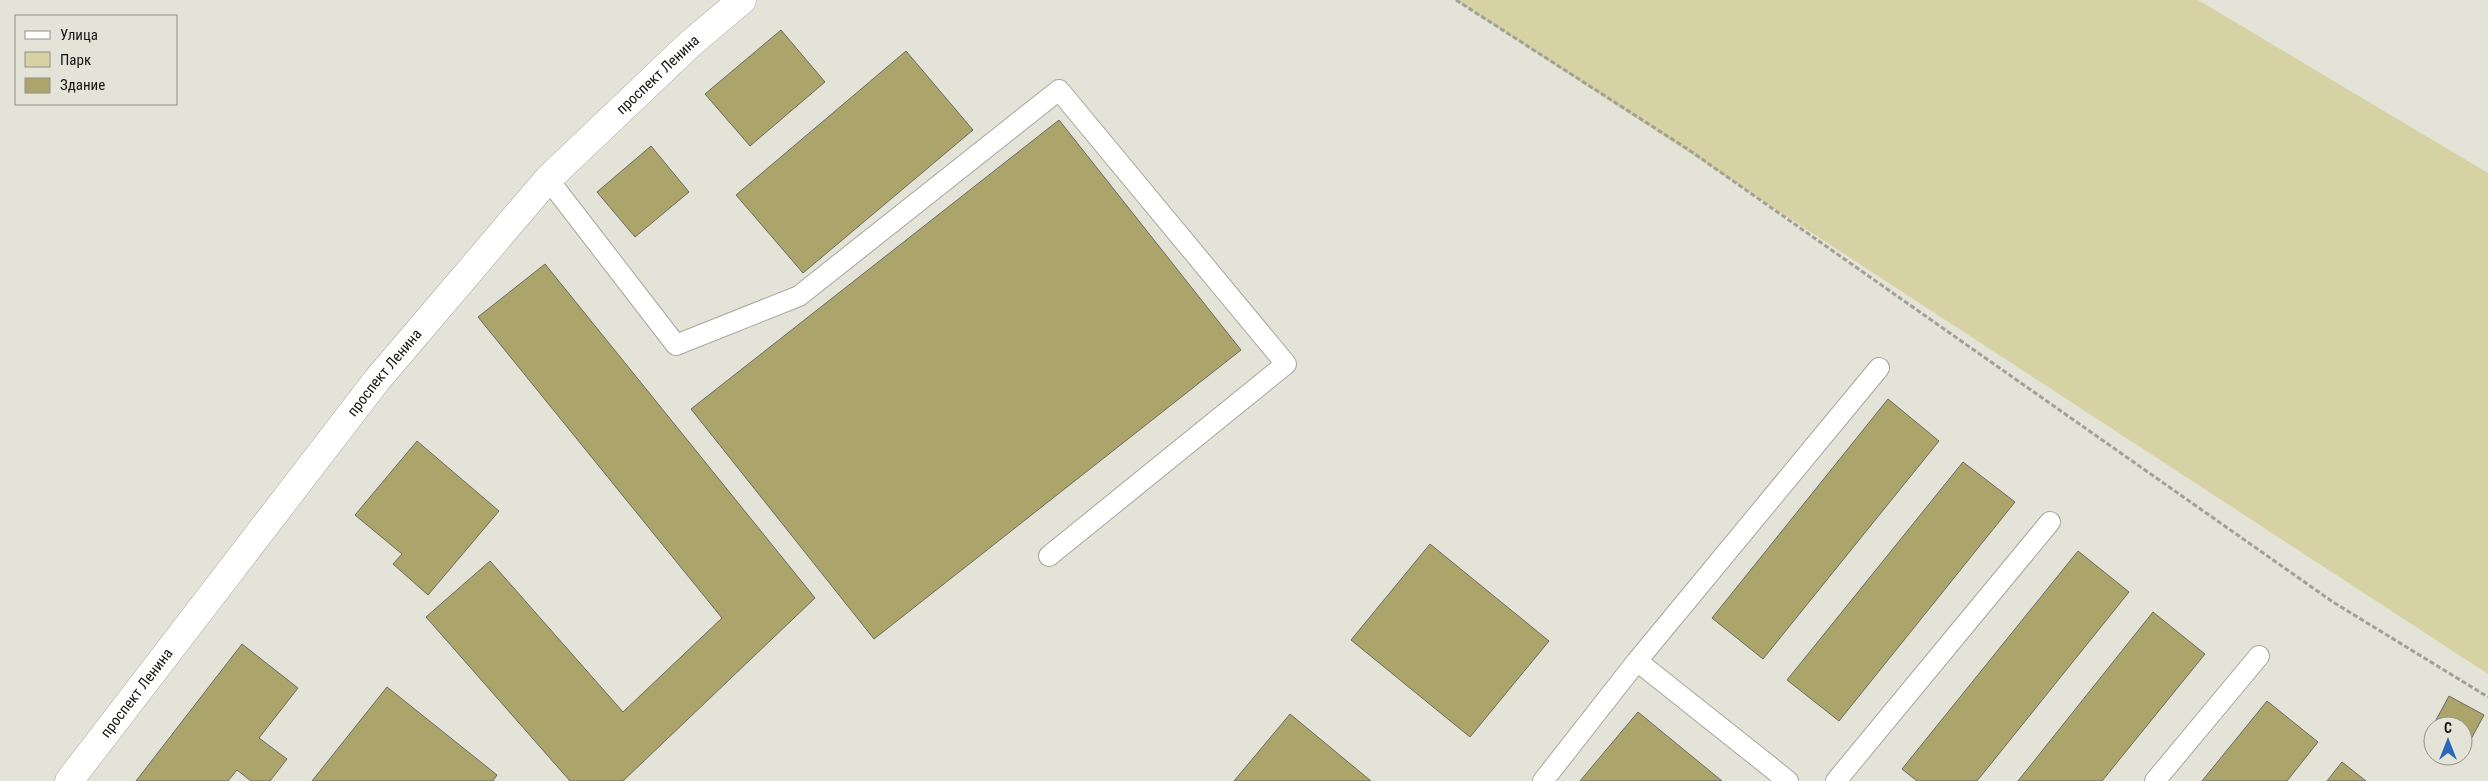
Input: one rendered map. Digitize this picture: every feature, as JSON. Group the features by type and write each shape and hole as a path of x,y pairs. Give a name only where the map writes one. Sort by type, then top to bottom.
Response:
{"street":[{"name":"проспект Ленина","path":"69,781 377,380 548,179 690,44 742,0"}],"lane":[{"path":"548,179 676,345 799,296 1058,90 1286,364 1049,556"},
{"path":"1543,781 1637,662 1878,368"},
{"path":"1836,781 2050,522"},
{"path":"2155,781 2259,656"},
{"path":"1637,662 1788,781"}],"path":[{"path":"1456,0 1689,150 2333,602 2488,697"}],"green space":[{"path":"1455,0 2198,0 2488,173 2488,674"}],"building":[{"path":"781,30 825,82 750,146 705,94"},
{"path":"906,51 973,130 803,273 736,195"},
{"path":"1059,120 1241,350 874,639 691,409"},
{"path":"651,146 689,192 635,237 597,192"},
{"path":"545,264 815,598 623,781 570,781 426,617 490,561 623,712 722,618 478,317"},
{"path":"1888,399 1939,441 1763,659 1712,618"},
{"path":"417,441 499,511 428,595 393,564 402,554 355,515"},
{"path":"1963,462 2015,502 1839,721 1787,680"},
{"path":"1430,544 1549,641 1470,737 1351,640"},
{"path":"2078,551 2129,592 1977,781 1917,781 1902,769"},
{"path":"2153,612 2205,654 2102,781 2018,781"},
{"path":"242,644 298,688 259,738 287,759 270,781 251,781 237,770 228,781 136,781"},
{"path":"387,687 497,775 493,781 312,781"},
{"path":"2449,696 2484,715 2473,735 2473,716 2438,716"},
{"path":"2267,701 2318,742 2287,781 2202,781"},
{"path":"1638,712 1722,781 1580,781"},
{"path":"1290,714 1371,781 1234,781"},
{"path":"2342,762 2366,781 2327,781"}]}
